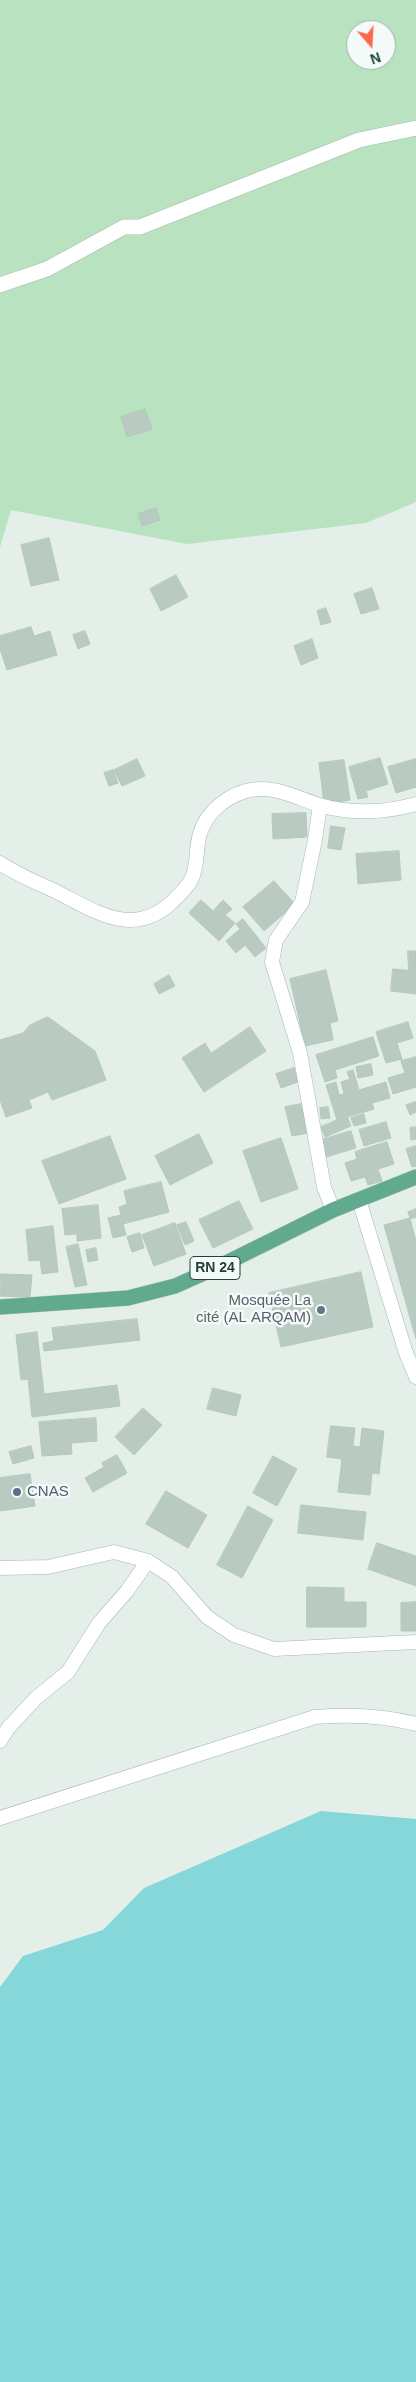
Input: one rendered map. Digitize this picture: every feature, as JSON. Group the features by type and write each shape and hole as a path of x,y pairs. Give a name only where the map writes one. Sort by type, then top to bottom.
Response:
{"main road":[{"name":"RN 24","path":"0,1307 128,1298 175,1286 218,1267 332,1210 416,1177"}],"street":[{"path":"0,285 47,269 124,227 140,227 359,140 416,128"},
{"path":"0,863 108,917 120,920 144,918 166,907 185,890 195,869 198,843 202,829 209,816 231,796 248,791 266,789 284,791 320,805 368,812 393,811 416,804"},
{"path":"320,805 302,902 276,940 272,962 300,1053 324,1187 332,1210"},
{"path":"359,1200 406,1353 416,1377"},
{"path":"0,1568 48,1567 114,1552 148,1561 172,1577 207,1617 234,1635 274,1648 416,1642"},
{"path":"0,1741 8,1727 36,1698 68,1672 99,1623 127,1591 148,1561"},
{"path":"0,1818 315,1717 353,1714 390,1717 416,1724"}],"green space":[{"path":"0,0 416,0 416,502 366,523 187,544 11,510 0,547"}],"water":[{"path":"321,1811 416,1819 416,2382 0,2382 0,1987 23,1956 103,1930 144,1888"}],"building":[{"path":"145,409 152,429 127,437 121,417"},
{"path":"156,508 160,520 142,526 138,514"},
{"path":"49,538 59,580 31,586 21,545"},
{"path":"176,575 188,597 161,611 150,589"},
{"path":"372,588 379,609 361,614 354,594"},
{"path":"326,608 331,622 321,625 317,611"},
{"path":"31,627 34,636 50,631 57,655 7,670 0,649 0,636"},
{"path":"85,631 90,644 78,649 73,635"},
{"path":"312,639 318,658 301,665 294,646"},
{"path":"380,758 388,784 366,791 368,797 358,799 349,767"},
{"path":"137,759 145,776 122,786 114,770"},
{"path":"416,759 416,787 396,793 388,767"},
{"path":"344,760 350,800 324,804 319,763"},
{"path":"113,770 118,783 109,786 104,773"},
{"path":"306,813 307,837 273,839 272,814"},
{"path":"331,826 345,828 341,850 328,848"},
{"path":"399,851 401,880 358,884 356,854"},
{"path":"274,881 295,904 264,931 243,907"},
{"path":"201,900 213,911 223,900 232,909 225,915 235,923 219,941 189,913"},
{"path":"243,919 266,948 255,957 245,945 236,953 226,941 240,929 236,924"},
{"path":"408,951 416,951 416,970 409,970"},
{"path":"393,969 416,971 416,994 391,991"},
{"path":"326,970 338,1021 330,1023 333,1040 305,1046 290,979"},
{"path":"169,975 175,986 159,994 154,984"},
{"path":"48,1017 95,1051 106,1080 52,1100 48,1092 29,1100 32,1108 6,1117 0,1100 0,1040 23,1033 30,1025"},
{"path":"408,1022 413,1038 397,1043 402,1059 386,1063 376,1032"},
{"path":"250,1027 266,1051 204,1092 182,1058 205,1043 211,1053"},
{"path":"373,1037 379,1056 335,1070 337,1078 325,1082 316,1055"},
{"path":"416,1057 416,1087 393,1094 388,1078 405,1073 401,1061"},
{"path":"371,1064 373,1075 358,1078 356,1067"},
{"path":"294,1068 298,1082 281,1088 276,1074"},
{"path":"353,1070 359,1090 386,1082 390,1098 372,1103 374,1109 337,1120 326,1085 336,1082 339,1095 344,1094 341,1082 350,1079 347,1072"},
{"path":"416,1102 416,1112 410,1115 406,1105"},
{"path":"301,1104 308,1133 292,1136 285,1107"},
{"path":"328,1107 330,1118 321,1119 320,1108"},
{"path":"364,1114 366,1123 354,1126 351,1118"},
{"path":"347,1116 351,1126 325,1137 321,1127"},
{"path":"386,1122 391,1138 364,1146 359,1130"},
{"path":"416,1127 416,1139 411,1140 410,1128"},
{"path":"351,1131 356,1148 326,1157 321,1140"},
{"path":"199,1134 213,1163 170,1185 155,1156"},
{"path":"110,1136 126,1179 59,1204 42,1161"},
{"path":"281,1138 298,1189 261,1202 243,1151"},
{"path":"387,1142 394,1164 378,1169 382,1181 368,1185 365,1177 351,1181 345,1163 357,1159 355,1152"},
{"path":"416,1146 416,1166 412,1167 406,1149"},
{"path":"161,1182 169,1212 123,1224 126,1235 113,1238 108,1218 121,1215 119,1207 127,1204 124,1191"},
{"path":"239,1201 253,1229 213,1248 199,1220"},
{"path":"98,1205 101,1238 77,1241 77,1234 65,1235 62,1209"},
{"path":"416,1209 416,1217 410,1219 416,1241 416,1339 384,1225 410,1218 408,1212"},
{"path":"186,1222 194,1241 185,1245 177,1225"},
{"path":"175,1223 186,1254 154,1266 142,1235"},
{"path":"53,1226 58,1272 42,1274 40,1260 29,1261 26,1230"},
{"path":"140,1233 144,1248 132,1252 127,1237"},
{"path":"78,1244 87,1285 75,1287 66,1247"},
{"path":"96,1248 98,1260 88,1262 86,1250"},
{"name":"Mosquée La cité (AL ARQAM)","path":"361,1272 373,1327 281,1347 269,1293"},
{"path":"1,1274 32,1275 30,1297 0,1296"},
{"path":"137,1319 140,1340 44,1351 43,1343 54,1341 52,1328"},
{"path":"37,1332 44,1394 117,1385 120,1406 32,1417 28,1379 21,1380 16,1335"},
{"path":"213,1388 241,1395 236,1416 207,1409"},
{"path":"143,1408 162,1425 134,1455 115,1437"},
{"path":"96,1418 97,1441 71,1443 72,1454 42,1456 39,1422"},
{"path":"331,1426 355,1428 353,1446 360,1447 362,1428 384,1431 379,1474 372,1473 370,1495 338,1492 342,1459 327,1457"},
{"path":"31,1446 34,1458 13,1464 9,1452"},
{"path":"117,1455 127,1473 93,1492 85,1478 104,1467 102,1463"},
{"path":"273,1456 297,1469 277,1506 253,1493"},
{"name":"CNAS","path":"30,1474 35,1506 0,1511 0,1478"},
{"path":"166,1491 207,1515 188,1548 146,1524"},
{"path":"301,1505 366,1512 363,1540 298,1533"},
{"path":"248,1506 273,1520 242,1578 217,1565"},
{"path":"377,1543 416,1556 416,1586 368,1569"},
{"path":"307,1587 344,1588 344,1602 366,1602 366,1627 307,1627"},
{"path":"416,1602 416,1631 401,1631 401,1603"}],"place":[{"name":"Mosquée La cité (AL ARQAM)","path":"321,1310"},
{"name":"CNAS","path":"17,1492"}]}
